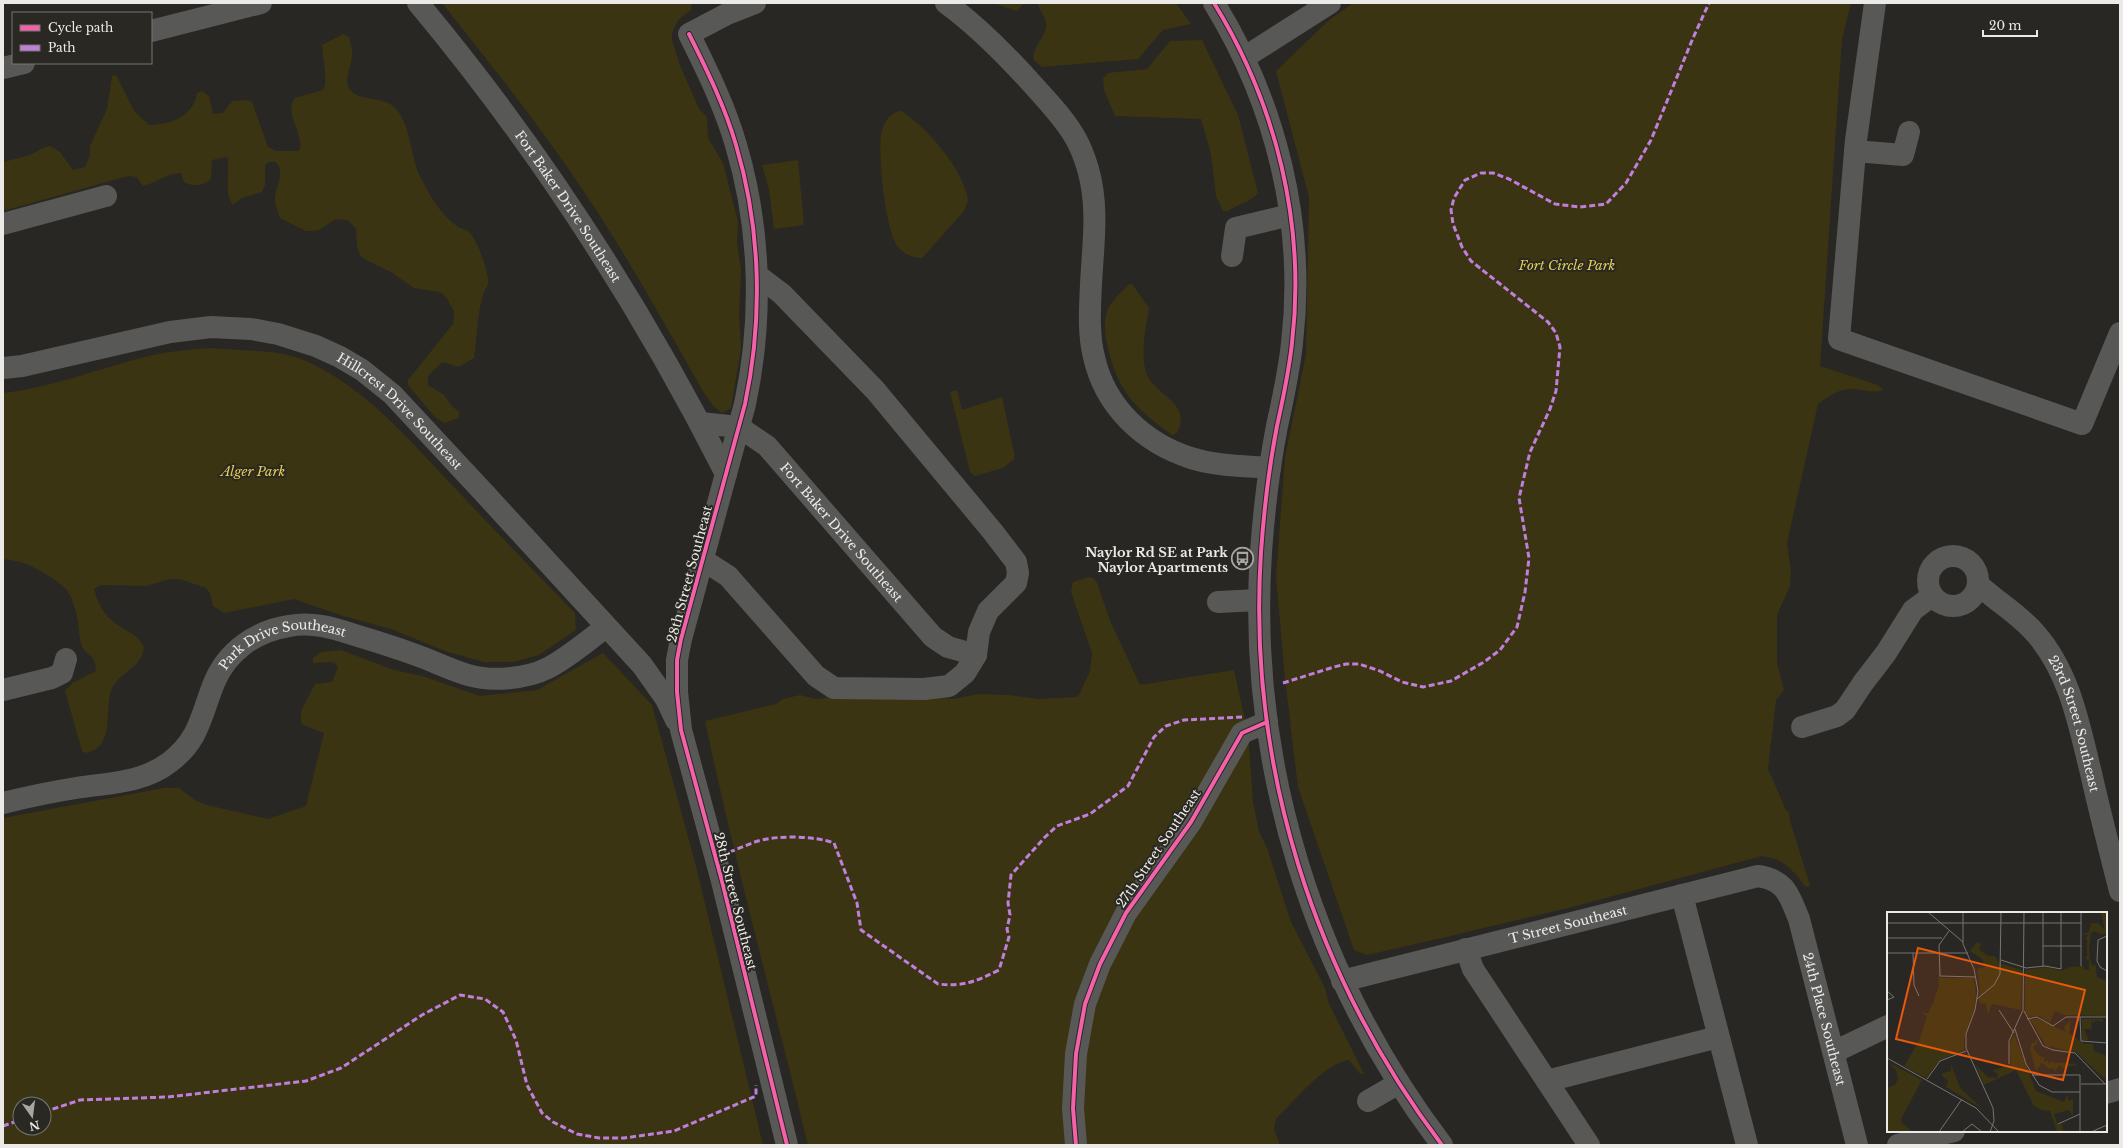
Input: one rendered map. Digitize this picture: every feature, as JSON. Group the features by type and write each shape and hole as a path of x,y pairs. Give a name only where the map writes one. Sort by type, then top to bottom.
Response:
{"street":[{"path":"152,31 261,3"},
{"name":"Fort Baker Drive Southeast","path":"418,3 483,84 565,196 631,300 700,423 726,474"},
{"name":"28th Street Southeast","path":"755,3 727,14 689,34 717,94 736,146 751,215 757,275 755,342 751,378 681,639 677,660 677,692 681,730 722,881 787,1145"},
{"path":"946,3 961,14 1015,65 1060,114 1076,140 1088,169 1093,192 1095,215 1090,333 1094,357 1101,379 1115,405 1137,430 1162,447 1193,459 1270,468"},
{"path":"1214,3 1245,57 1275,139 1290,215 1295,270 1294,330 1289,370 1270,468 1264,513 1259,600 1260,646 1267,722 1278,784 1295,854 1315,914 1342,981 1367,1030 1398,1083 1442,1145"},
{"path":"1245,57 1330,3"},
{"path":"1876,3 1855,151 1839,339 2082,424 2120,333"},
{"path":"3,68 20,64"},
{"path":"1855,151 1903,154 1909,132"},
{"path":"3,224 106,196"},
{"path":"1232,256 1236,228 1290,215"},
{"path":"703,560 728,576 816,676 834,688 924,689 949,686 965,673 976,655 979,632 988,611 1016,582 1018,573 1016,562 993,532 875,390 782,294 757,275"},
{"name":"Hillcrest Drive Southeast","path":"3,368 22,366 170,332 210,327 265,331 291,338 322,349 362,370 392,394 642,665 666,699 681,730"},
{"name":"Fort Baker Drive Southeast","path":"700,423 739,427 767,446 933,637 948,647 976,655"},
{"path":"1947,556 1963,558 1970,562 1977,572 1979,585 1971,600 1955,607 1946,606 1932,596 1927,580 1929,572 1933,565 1947,556"},
{"name":"23rd Street Southeast","path":"1979,585 1997,601 2023,620 2037,634 2063,678 2075,712 2120,891"},
{"path":"1802,727 1837,716 1844,710 1886,653 1913,610 1932,596"},
{"path":"1218,602 1259,600"},
{"name":"Park Drive Southeast","path":"3,803 53,792 125,782 150,774 161,768 180,753 194,735 204,713 214,681 226,662 250,640 280,627 312,624 331,628 407,651 469,675 495,678 515,677 547,669 569,655 606,627"},
{"path":"642,665 658,665 668,660 681,639"},
{"path":"3,690 52,678 62,673 66,659"},
{"name":"27th Street Southeast","path":"1076,1145 1073,1102 1076,1054 1086,1004 1100,964 1126,913 1195,816 1242,733 1267,722"},
{"name":"T Street Southeast","path":"1342,981 1758,876 1774,880 1783,886 1789,894"},
{"path":"1682,894 1747,1145"},
{"name":"24th Place Southeast","path":"1789,894 1799,919 1857,1145"},
{"path":"1466,949 1473,969 1589,1145"},
{"path":"1834,1052 1887,1026"},
{"path":"1548,1081 1718,1037"},
{"path":"1368,1101 1398,1083"},
{"path":"2107,1093 2120,1089"},
{"path":"1898,1145 1950,1132"}],"green space":[{"path":"442,3 692,3 691,10 678,20 672,33 672,40 680,65 699,109 707,117 708,138 723,163 738,222 737,243 741,270 739,315 741,348 731,408 722,413 715,408 704,393 642,285 593,206 527,112"},
{"path":"993,3 1024,3 1017,11"},
{"path":"1037,3 1176,3 1191,24 1163,30 1138,59 1042,67 1034,60 1036,47 1045,32 1046,27 1044,18"},
{"name":"Fort Circle Park","path":"1353,3 1851,3 1842,39 1820,366 1878,385 1883,390 1875,392 1847,389 1834,394 1818,404 1787,543 1791,572 1790,586 1777,615 1777,663 1784,690 1776,700 1768,769 1786,810 1789,812 1790,821 1810,885 1808,887 1805,886 1787,866 1770,857 1762,856 1572,907 1446,937 1367,955 1354,950 1298,787 1285,679 1276,577 1285,458 1306,354 1309,197 1276,71 1328,21"},
{"path":"343,34 349,37 352,50 352,59 347,80 349,88 358,96 384,102 395,108 405,124 414,161 428,191 445,216 457,226 471,234 485,264 488,284 483,294 479,310 474,358 459,367 442,362 428,376 428,385 444,395 451,405 459,412 459,418 444,423 435,417 408,385 408,380 453,324 454,311 446,297 440,292 414,288 391,272 364,259 360,255 357,247 356,229 349,221 341,219 334,220 319,230 306,231 280,218 275,201 275,194 280,175 279,166 276,162 269,162 265,165 265,185 262,192 242,198 233,205 228,194 227,157 212,160 211,179 198,185 191,185 184,182 181,173 166,176 153,183 143,186 137,177 128,176 3,211 3,162 30,155 50,146 60,152 73,170 85,167 90,155 90,146 107,109 112,76 116,75 134,111 149,125 157,125 180,118 191,108 197,93 202,91 209,96 213,114 223,113 232,101 245,100 252,102 268,147 276,151 299,151 300,139 293,118 292,104 295,98 323,90 325,86 325,75 322,45"},
{"path":"1202,40 1238,115 1258,193 1251,199 1228,211 1223,211 1216,196 1211,154 1201,119 1115,116 1104,90 1103,78 1108,73 1147,69 1170,41"},
{"path":"901,111 922,127 942,150 959,175 965,188 968,200 964,211 922,258 909,255 898,247 889,226 886,210 880,145 881,135 887,119 893,114"},
{"path":"798,160 804,225 774,229 769,189 762,165"},
{"path":"1132,284 1149,308 1145,330 1145,369 1155,386 1170,399 1180,413 1181,422 1177,433 1172,435 1148,416 1129,397 1116,374 1111,360 1105,331 1106,313 1115,299 1128,285"},
{"name":"Alger Park","path":"213,348 272,352 295,357 328,372 348,385 403,433 575,613 576,630 539,655 514,662 484,662 445,651 391,629 343,616 294,599 224,613 213,606 210,593 206,588 180,579 170,579 146,586 101,585 94,589 97,599 104,612 111,620 135,636 144,647 139,661 117,681 113,687 110,695 105,738 95,750 86,753 82,751 65,691 72,683 96,671 94,660 82,646 77,616 72,600 68,591 63,586 45,574 21,562 3,559 3,393 60,382 153,355 183,350"},
{"path":"957,390 962,410 1002,397 1014,453 1014,459 1003,468 975,476 970,472 950,392"},
{"path":"1089,577 1093,578 1097,583 1111,623 1140,685 1234,670 1248,734 1253,802 1259,832 1267,848 1291,922 1325,988 1329,1004 1364,1074 1360,1074 1349,1060 1340,1062 1320,1075 1276,1119 1274,1129 1280,1145 808,1145 742,881 705,721 776,704 783,699 800,695 815,699 843,696 928,697 952,699 979,694 1008,695 1039,699 1077,697 1090,671 1092,653 1071,592 1073,582"},
{"path":"341,650 394,670 422,676 480,696 537,690 603,653 652,705 696,866 763,1145 3,1145 3,818 164,788 179,788 195,800 207,805 268,819 306,806 324,733 303,725 301,722 301,711 315,684 332,682 338,667 335,663 329,662 313,663 313,658 321,652"}],"marked path":[{"path":"1283,683 1346,664 1359,664 1380,671 1402,682 1423,687 1451,681 1484,662 1500,650 1517,627 1525,592 1529,558 1519,498 1530,452 1550,409 1556,391 1560,347 1556,333 1548,322 1471,261 1462,247 1453,224 1451,210 1454,198 1465,180 1481,173 1493,173 1509,179 1555,204 1580,207 1606,204 1626,183 1651,140 1709,3"},
{"path":"729,852 758,841 786,837 817,839 834,843 857,903 861,930 938,984 955,985 970,982 999,970 1009,937 1007,929 1010,915 1008,903 1011,875 1045,837 1057,826 1090,814 1128,786 1154,737 1166,726 1184,720 1243,717"},
{"path":"52,1109 80,1100 168,1097 306,1081 341,1068 422,1015 460,995 485,999 503,1012 516,1040 527,1085 542,1113 553,1122 577,1134 599,1138 624,1138 674,1131 756,1096 756,1085"},
{"path":"3,1126 12,1123"}],"cycle path":[{"path":"1214,3 1236,42 1254,82 1270,124 1282,166 1290,210 1294,254 1295,298 1292,343 1288,374 1269,473 1261,552 1260,631 1265,710 1278,788 1298,865 1325,939 1358,1011 1397,1080 1442,1145"},
{"path":"689,34 727,117 744,177 755,241 757,307 751,372 745,404 681,639 677,660 677,692 681,730 722,881 787,1145"},
{"path":"1076,1145 1073,1108 1076,1054 1085,1004 1100,964 1126,913 1191,822 1242,733 1267,722"}],"place":[{"name":"Naylor Rd SE at Park Naylor Apartments","path":"1243,559"}]}
